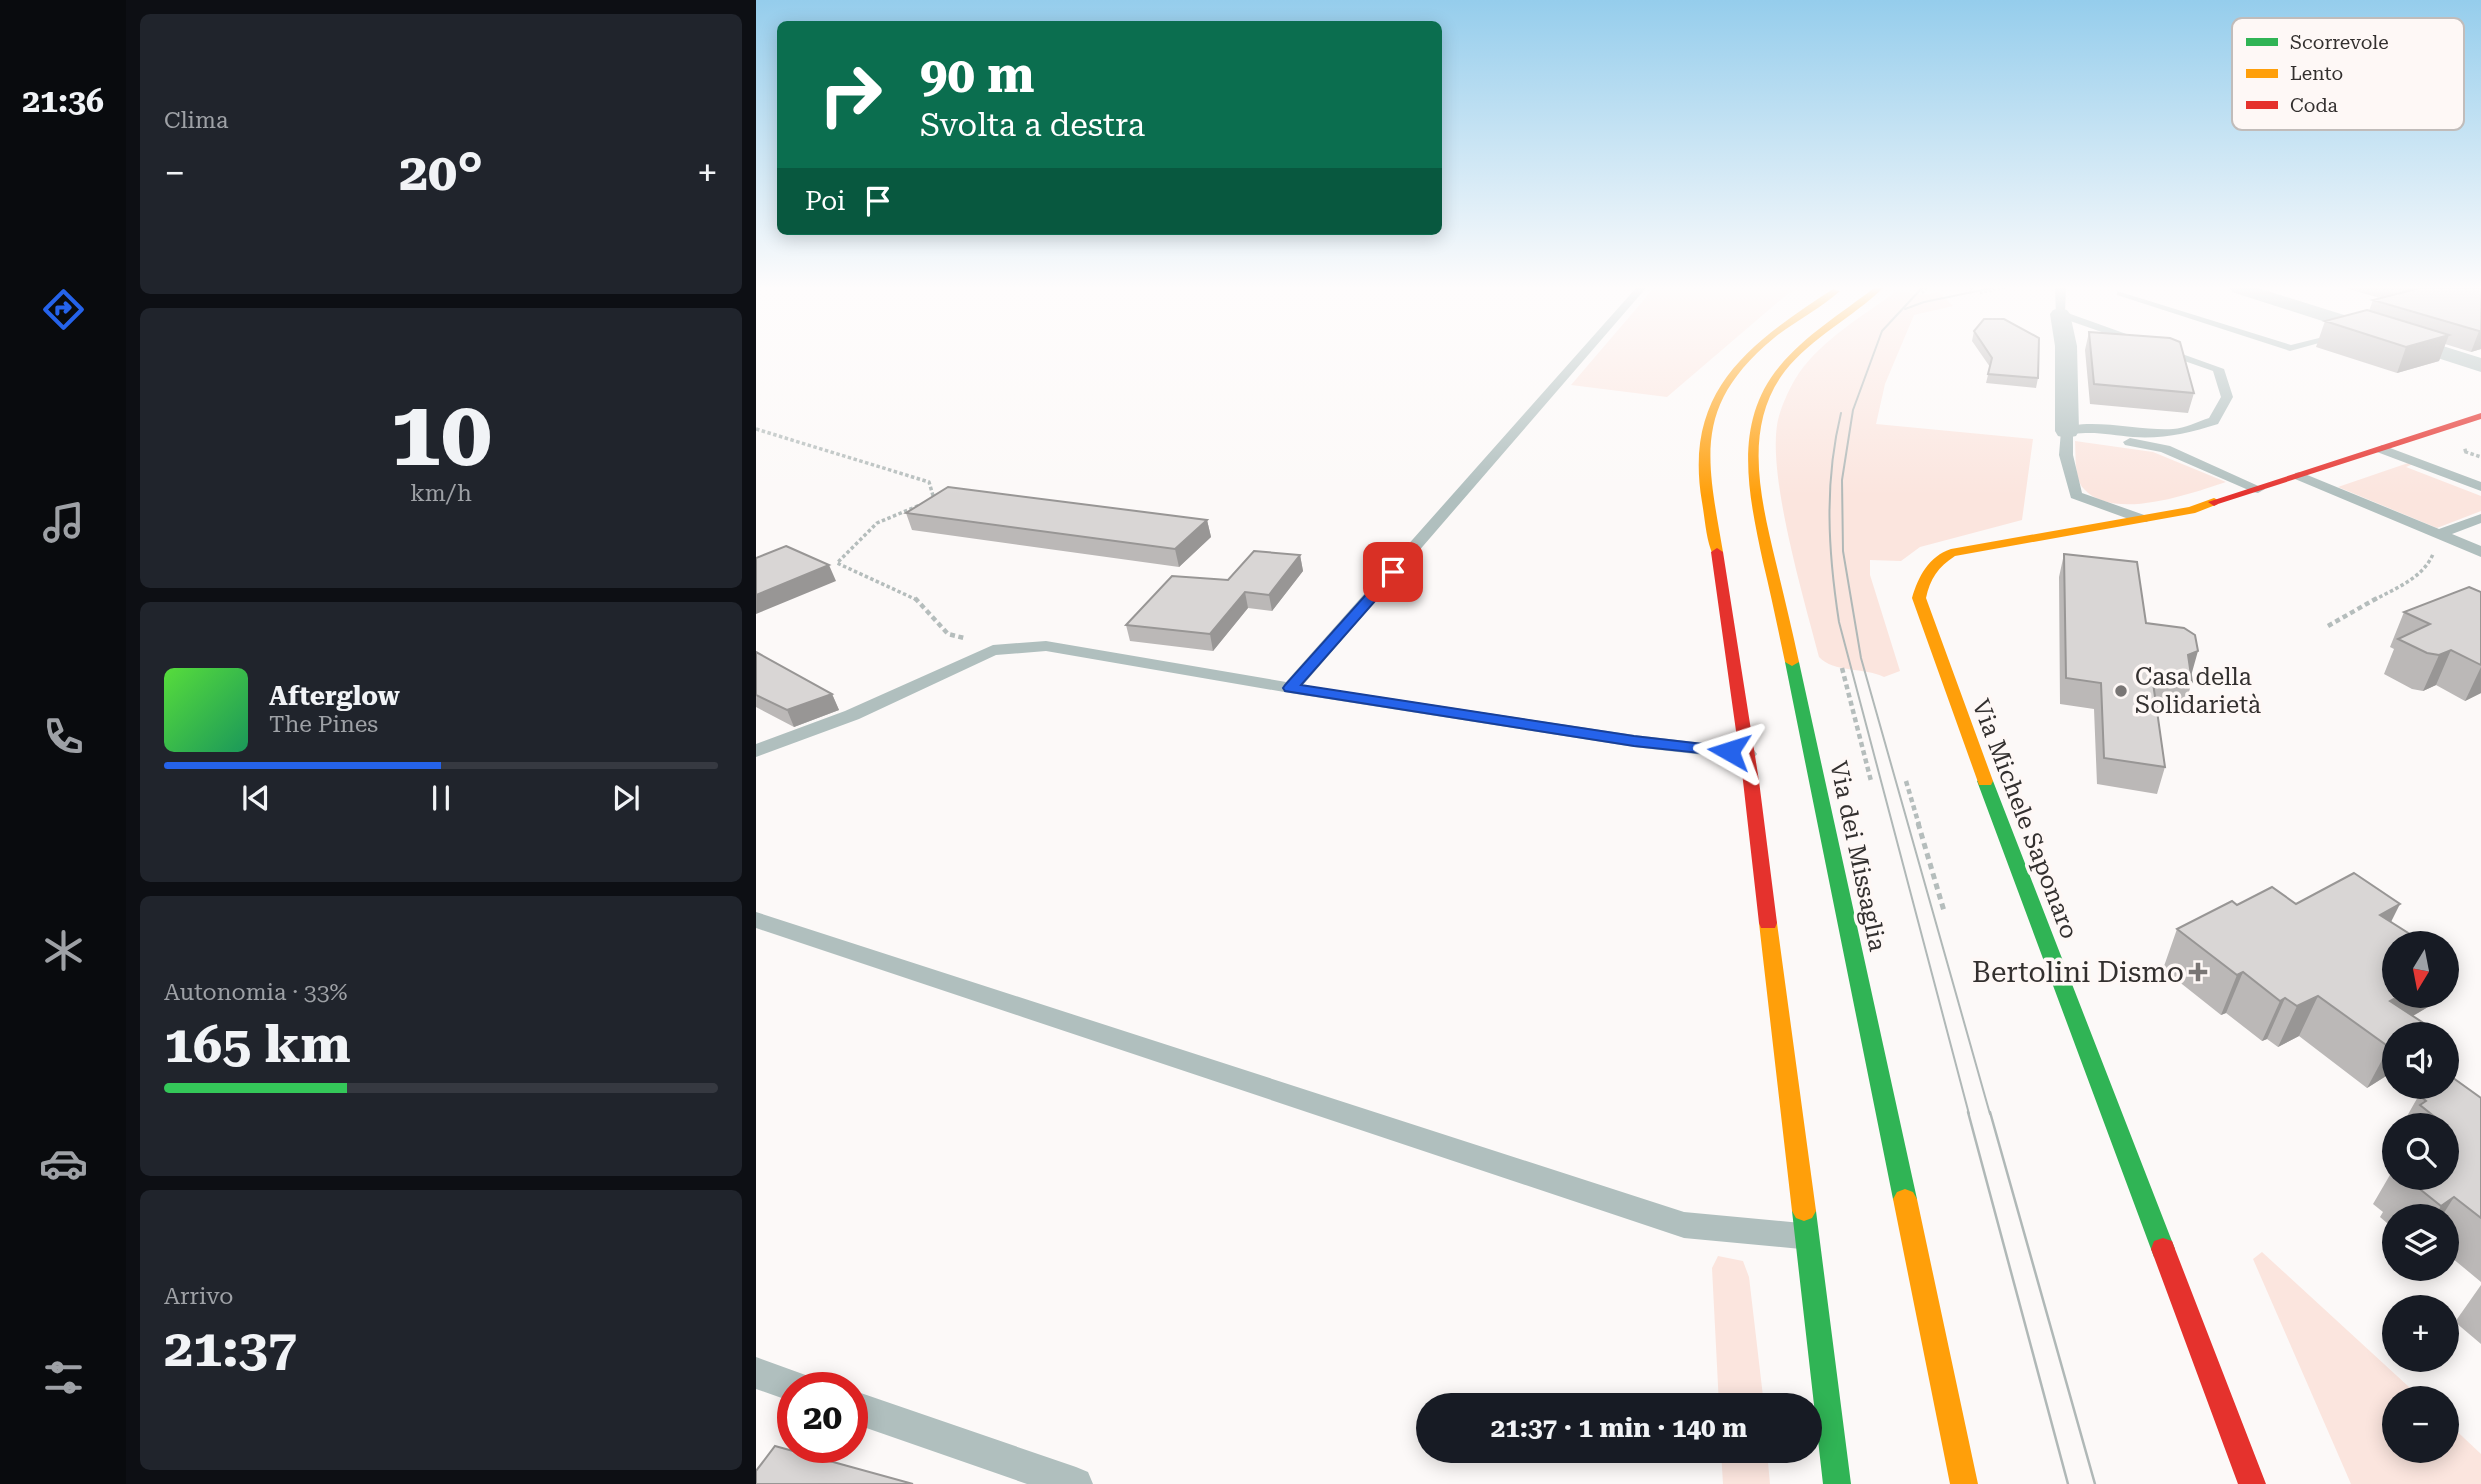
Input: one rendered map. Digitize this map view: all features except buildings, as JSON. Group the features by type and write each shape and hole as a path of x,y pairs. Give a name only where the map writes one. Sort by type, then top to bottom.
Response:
{"main road":[{"path":"1747,357 1724,390 1705,441 1706,477 1747,754 1837,1484"},
{"name":"Via dei Missaglia","path":"1791,357 1771,382 1759,405 1752,434 1754,495 1824,804 1964,1484"},
{"name":"Via Michele Saponaro","path":"2252,1484 1970,741 1919,598 1927,570 1951,553 2191,510 2481,416"}],"street":[{"path":"2066,357 2067,431"},
{"path":"2452,357 2476,366"}],"lane":[{"path":"1290,688 1580,357"},
{"path":"2067,431 2093,427 2132,433 2175,433 2214,421 2227,397 2218,369 2184,357"},
{"path":"2067,431 2066,455 2076,495 2142,519"},
{"path":"2067,431 2165,449 2258,489"},
{"path":"2382,449 2481,487"},
{"path":"2300,476 2481,552"},
{"path":"2439,534 2481,518"},
{"path":"756,751 852,715 993,650 1046,646 1290,688 1634,741 1747,754"},
{"path":"756,920 1684,1225 1807,1237"},
{"path":"756,1373 777,1380"},
{"path":"868,1412 1076,1484"}],"path":[{"path":"756,429 929,482 934,499 877,523 837,563 913,596 948,634 974,641 993,650"},
{"path":"2472,448 2463,451 2481,457"},
{"path":"2328,626 2416,576 2428,566 2434,550"},
{"path":"1842,668 1871,781"},
{"path":"1906,781 1944,911"}],"shaded area":[{"path":"1595,357 1713,357 1667,397 1571,385"},
{"path":"1812,357 1896,357 1885,384 1876,424 2033,439 2022,520 1920,547 1901,561 1870,560 1870,575 1900,671 1884,677 1841,668 1819,657 1796,570 1781,500 1776,439 1779,416 1785,399"},
{"path":"2075,441 2153,452 2226,482 2154,502 2114,503 2097,499 2081,485 2076,466"},
{"path":"2411,462 2415,463 2406,467 2481,496 2481,511 2437,528 2338,487"},
{"path":"2262,1252 2382,1362 2382,1372 2393,1372 2408,1386 2382,1386 2382,1463 2459,1463 2459,1433 2481,1454 2481,1484 2351,1484 2253,1259"},
{"path":"1718,1256 1743,1261 1749,1277 1763,1393 1718,1393 1712,1268"},
{"path":"1722,1463 1768,1463 1770,1484 1723,1484"}],"tram line":[{"path":"1872,357 1853,410 1842,480 1843,551 1861,658 1990,1114"},
{"path":"1841,413 1830,491 1830,543 1839,622 1969,1114"},
{"path":"1968,1112 2068,1484"},
{"path":"1990,1112 2095,1484"}],"traffic: fast":[{"path":"1792,662 1905,1199"},
{"path":"1985,781 2163,1249"},
{"path":"1804,1211 1837,1484"}],"traffic: slow":[{"path":"1717,552 1707,496 1705,440 1712,413 1723,390 1748,357"},
{"path":"1792,662 1759,515 1753,439 1767,392 1793,357"},
{"path":"1985,781 1919,598 1923,583 1934,566 1951,553 2191,510 2214,502"},
{"path":"1768,923 1804,1211"},
{"path":"1905,1199 1964,1484"}],"traffic: jam":[{"path":"2214,502 2481,416"},
{"path":"1717,552 1751,781 1768,923"},
{"path":"2163,1249 2252,1484"}],"place":[{"name":"Casa della Solidarietà","path":"2121,691"},
{"name":"Bertolini Dismo","path":"2198,972"}],"route":[{"path":"1393,572 1290,688 1634,741 1729,751"}]}
